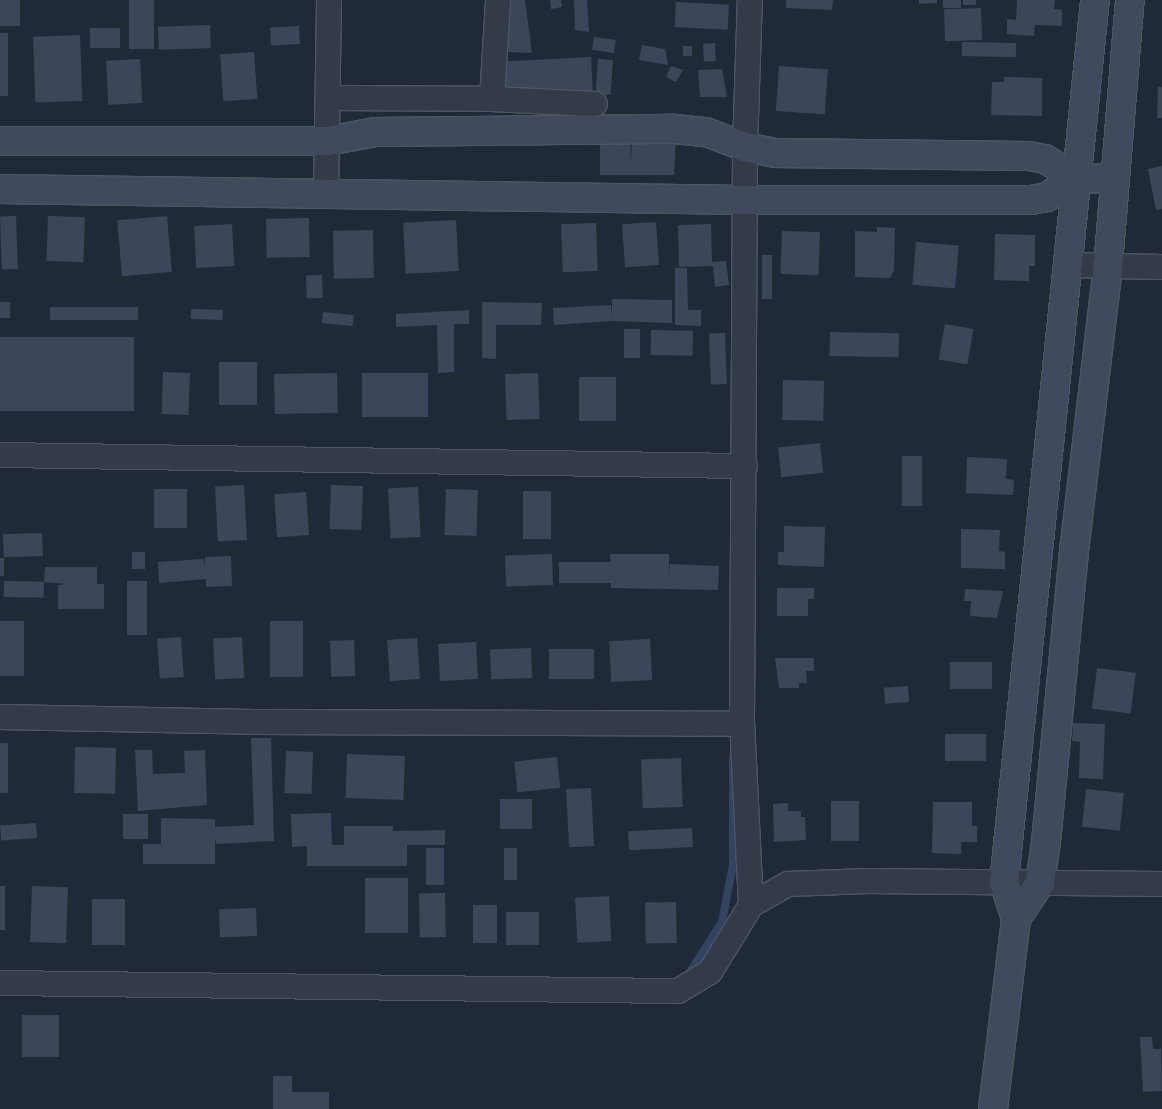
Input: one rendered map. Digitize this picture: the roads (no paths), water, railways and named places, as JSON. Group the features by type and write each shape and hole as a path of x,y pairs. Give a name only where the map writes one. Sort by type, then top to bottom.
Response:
{"street":[{"path":"326,194 329,0"},
{"path":"492,99 498,0"},
{"path":"750,0 745,147 745,466 742,724 750,904"},
{"path":"993,1109 1016,918 1004,882 1075,178 1095,0"},
{"path":"1016,918 1040,883 1096,358 1108,266 1130,0"},
{"path":"1090,48 1126,51"},
{"path":"328,98 492,99 594,104"},
{"path":"0,141 328,141 375,132 675,129 706,132 745,147 775,153 1029,156 1045,160 1075,178 1114,179"},
{"path":"0,189 745,200 1031,200 1047,197 1075,178"},
{"path":"1067,265 1162,267"},
{"path":"1057,353 1096,358"},
{"path":"0,455 745,466"},
{"path":"1024,678 1062,682"},
{"path":"0,717 254,722 742,724"},
{"path":"0,983 678,991 710,972 750,904 788,884 1004,882 1162,884"}],"waterway":[{"path":"688,975 722,922 733,865 733,758"}]}
